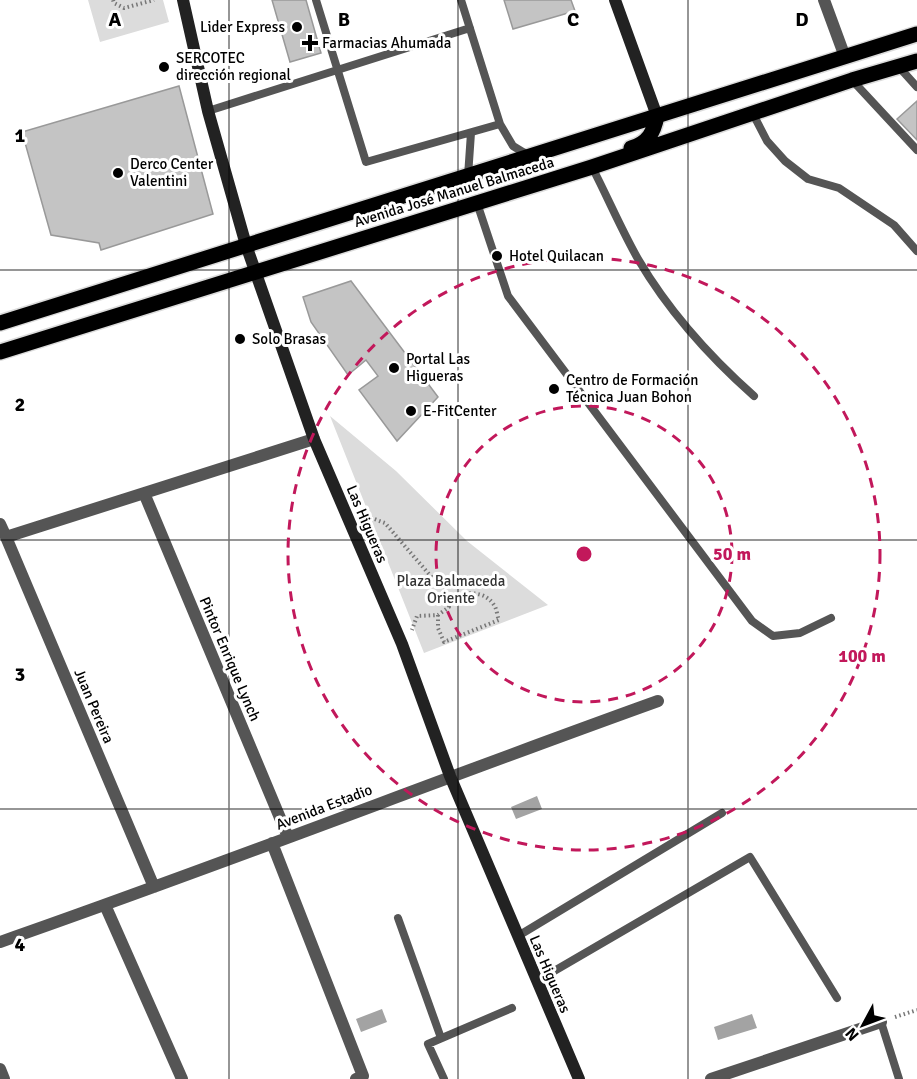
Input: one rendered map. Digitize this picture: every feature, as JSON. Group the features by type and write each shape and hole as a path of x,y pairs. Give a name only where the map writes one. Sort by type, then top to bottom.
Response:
{"main road":[{"name":"Las Higueras","path":"183,0 208,111 246,245 314,439 402,644 450,776 579,1079"},
{"path":"523,189 543,177 639,146 655,128 657,116 615,0"},
{"name":"Avenida José Manuel Balmaceda","path":"0,322 917,34"},
{"name":"Avenida José Manuel Balmaceda","path":"0,352 523,189 852,80 917,61"}],"street":[{"path":"824,0 845,57"},
{"path":"6,537 314,439"},
{"name":"Pintor Enrique Lynch","path":"144,493 288,837"},
{"name":"Juan Pereira","path":"0,524 154,887"},
{"name":"Avenida Estadio","path":"0,942 658,701"},
{"path":"272,843 359,1077"},
{"path":"105,905 182,1079"},
{"path":"711,1079 881,1022"},
{"path":"0,1069 4,1079"}],"lane":[{"path":"316,0 366,162 500,124"},
{"path":"461,0 500,124 513,146 531,157"},
{"path":"208,111 470,28"},
{"path":"899,67 917,87"},
{"path":"852,80 917,150"},
{"path":"753,114 766,141 785,161 808,179 839,188 894,225 917,251"},
{"path":"468,176 471,133"},
{"path":"592,167 638,258 667,302 688,328 754,396"},
{"path":"477,203 508,296 752,621 773,636 800,633 831,618"},
{"path":"518,936 722,813"},
{"path":"537,981 750,857 837,998"},
{"path":"398,918 441,1038"},
{"path":"444,1079 428,1044 512,1008"},
{"path":"881,1022 900,1079"}],"path":[{"path":"113,0 114,3 124,8 154,0"},
{"path":"350,523 369,516 385,523 447,595 449,607 438,615 417,616 410,636 402,644"},
{"path":"438,615 438,628 444,642 499,620 494,605 483,595 461,593 448,599"},
{"path":"881,1022 917,1010"}],"green space":[{"path":"88,0 163,0 169,22 100,42"},
{"name":"Plaza Balmaceda Oriente","path":"330,416 396,471 467,541 548,605 424,653"}],"shaded area":[{"path":"537,796 542,809 516,819 511,807"},
{"path":"382,1009 387,1022 361,1032 356,1019"},
{"path":"752,1014 757,1028 718,1040 714,1027"}],"building":[{"name":"Lider Express","path":"272,0 306,0 321,53 290,62"},
{"path":"504,0 571,0 575,11 513,29"},
{"name":"Derco Center Valentini","path":"179,86 213,214 101,250 99,243 51,235 22,132"},
{"path":"917,101 917,140 897,119"},
{"name":"Portal Las Higueras","path":"351,281 438,397 397,441 359,390 378,376 366,360 348,375 311,322 303,297"}],"place":[{"name":"Lider Express","path":"297,27"},
{"name":"Farmacias Ahumada","path":"310,43"},
{"name":"SERCOTEC dirección regional","path":"164,67"},
{"name":"Derco Center Valentini","path":"118,173"},
{"name":"Hotel Quilacan","path":"497,256"},
{"name":"Solo Brasas","path":"240,339"},
{"name":"Portal Las Higueras","path":"394,368"},
{"name":"Centro de Formación Técnica Juan Bohon","path":"554,389"},
{"name":"E-FitCenter","path":"411,411"}]}
